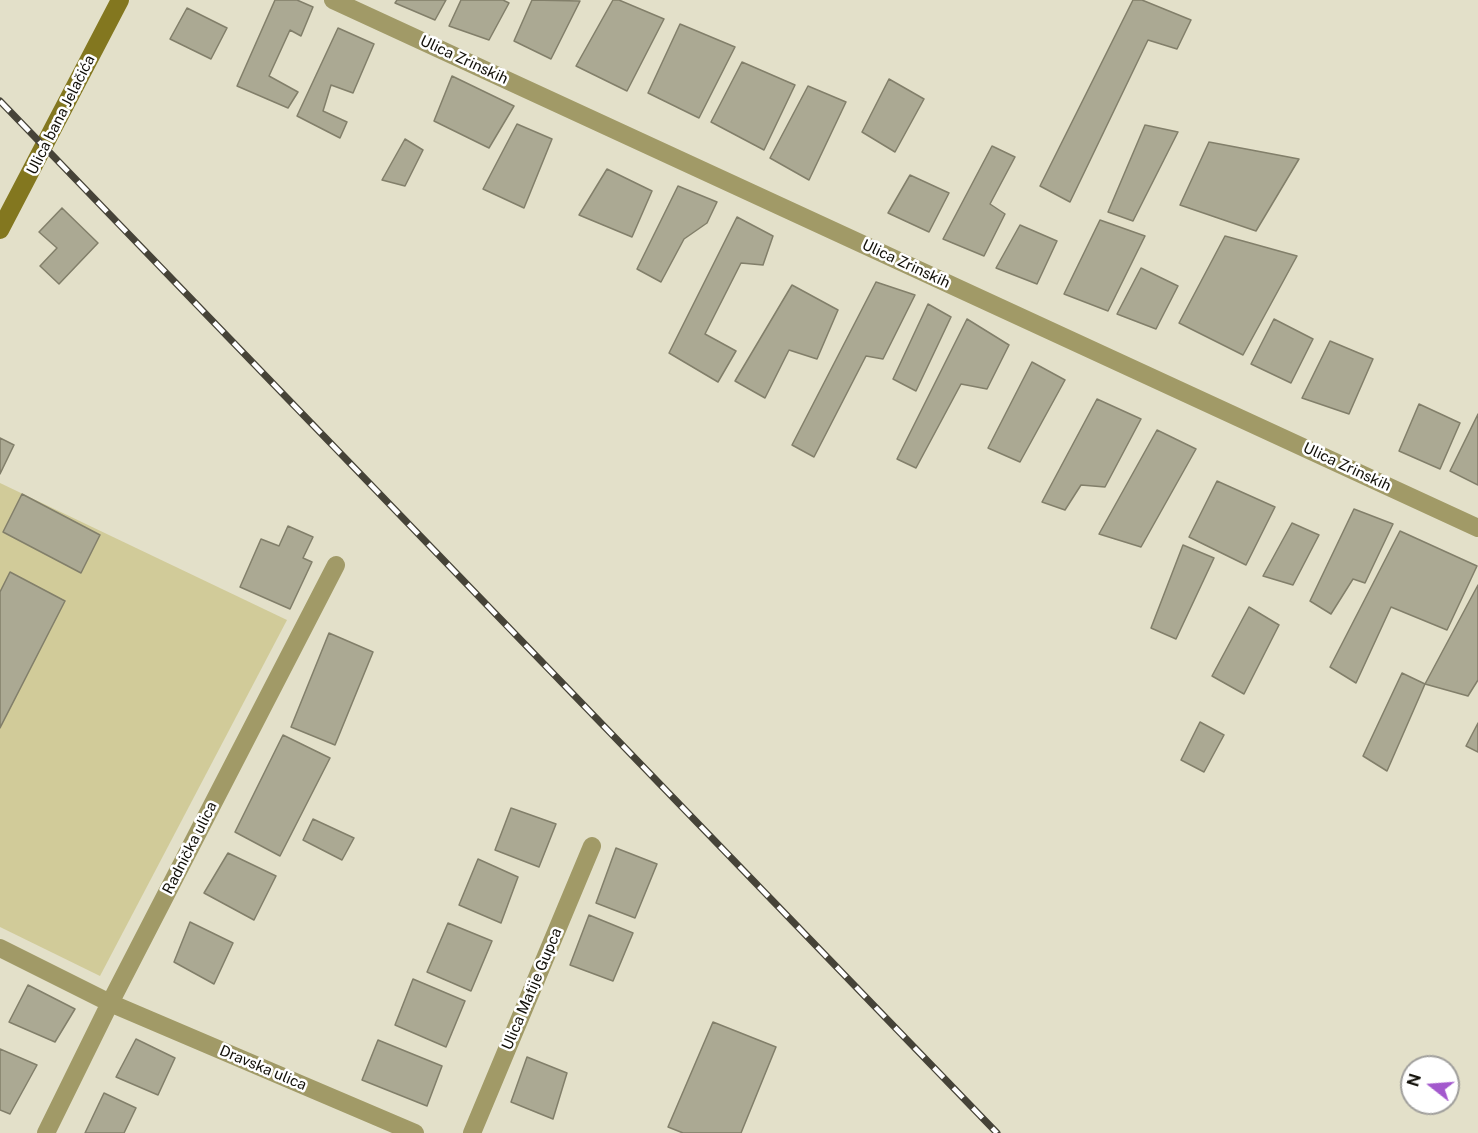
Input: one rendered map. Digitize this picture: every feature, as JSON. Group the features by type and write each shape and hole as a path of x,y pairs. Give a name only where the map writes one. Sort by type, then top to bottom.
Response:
{"main road":[{"name":"Ulica bana Jelačića","path":"0,230 120,0"}],"street":[{"name":"Ulica Zrinskih","path":"333,0 1478,528"},
{"name":"Radnička ulica","path":"46,1133 110,1002 336,565"},
{"name":"Ulica Matije Gupca","path":"471,1133 592,846"},
{"name":"Dravska ulica","path":"0,948 110,1002 415,1133"}],"shaded area":[{"path":"0,483 287,620 100,976 0,927"}],"building":[{"path":"275,0 297,0 313,7 301,36 290,30 269,76 298,92 288,108 237,86"},
{"path":"397,0 446,0 435,20 395,3"},
{"path":"461,0 503,0 509,3 489,40 449,26"},
{"path":"532,0 580,1 551,59 514,41"},
{"path":"613,0 619,0 664,19 627,91 576,66"},
{"path":"1133,0 1142,0 1191,20 1177,49 1148,40 1070,202 1040,186"},
{"path":"187,8 227,28 211,59 170,39"},
{"path":"680,24 735,47 699,118 648,93"},
{"path":"338,28 374,44 353,93 331,85 323,111 347,122 340,138 297,116"},
{"path":"742,62 795,85 764,150 711,122"},
{"path":"452,76 514,106 489,148 434,121"},
{"path":"889,79 924,99 895,152 862,132"},
{"path":"808,86 846,102 809,180 770,158"},
{"path":"517,124 552,139 524,208 483,189"},
{"path":"1145,125 1178,132 1133,221 1108,212"},
{"path":"405,139 423,150 405,186 382,180"},
{"path":"1209,142 1299,159 1256,231 1180,205"},
{"path":"992,146 1015,157 990,204 1005,214 984,256 943,239"},
{"path":"607,169 652,191 632,237 579,215"},
{"path":"910,175 949,193 929,232 888,213"},
{"path":"678,186 717,202 707,223 684,239 661,282 637,269"},
{"path":"62,208 98,243 59,284 40,266 57,248 39,232"},
{"path":"737,217 773,236 763,265 741,263 705,334 736,351 718,382 669,353"},
{"path":"1100,220 1145,236 1108,311 1064,294"},
{"path":"1020,225 1057,241 1037,284 996,268"},
{"path":"1225,236 1297,256 1243,355 1179,323"},
{"path":"1141,268 1178,286 1156,329 1117,314"},
{"path":"876,282 915,295 883,359 866,356 814,457 792,445"},
{"path":"792,285 838,310 817,359 789,350 765,398 735,381"},
{"path":"928,304 951,317 916,391 893,379"},
{"path":"967,319 1009,345 987,389 961,384 916,468 897,459"},
{"path":"1274,319 1313,339 1291,383 1251,364"},
{"path":"1330,341 1373,359 1349,414 1302,398"},
{"path":"1032,362 1065,380 1020,462 988,448"},
{"path":"1097,399 1141,419 1105,487 1081,485 1065,510 1042,502"},
{"path":"1419,404 1460,423 1440,469 1399,451"},
{"path":"1478,414 1478,485 1450,471"},
{"path":"1157,430 1196,449 1141,547 1099,534"},
{"path":"0,438 14,445 0,474"},
{"path":"1217,481 1275,507 1246,565 1189,537"},
{"path":"22,494 100,535 81,573 3,532"},
{"path":"1354,509 1393,524 1365,583 1353,579 1331,614 1310,601"},
{"path":"1292,523 1319,535 1293,585 1263,576"},
{"path":"288,526 313,537 303,558 312,562 290,609 240,587 261,539 279,546"},
{"path":"1400,531 1477,566 1447,630 1391,607 1356,683 1330,667"},
{"path":"1183,545 1214,558 1176,639 1151,628"},
{"path":"10,572 65,601 0,728 0,592"},
{"path":"1478,585 1478,680 1468,696 1425,684"},
{"path":"1249,607 1279,625 1244,694 1212,676"},
{"path":"329,633 373,652 335,745 291,727"},
{"path":"1402,673 1425,684 1387,771 1363,756"},
{"path":"1200,722 1224,735 1204,772 1181,760"},
{"path":"1478,723 1478,752 1466,746"},
{"path":"283,735 330,758 280,856 235,832"},
{"path":"511,808 556,824 539,867 495,850"},
{"path":"313,819 354,838 342,860 303,840"},
{"path":"616,848 657,864 635,918 596,903"},
{"path":"228,853 276,876 254,920 204,893"},
{"path":"478,859 518,877 501,923 459,905"},
{"path":"589,915 633,933 613,981 570,965"},
{"path":"190,922 233,943 214,984 174,962"},
{"path":"448,923 492,941 471,991 427,972"},
{"path":"413,979 465,1001 446,1047 395,1025"},
{"path":"28,985 75,1009 55,1042 9,1022"},
{"path":"713,1022 776,1047 741,1133 683,1133 668,1127"},
{"path":"136,1039 175,1058 158,1095 116,1077"},
{"path":"378,1040 442,1066 427,1106 362,1080"},
{"path":"0,1049 37,1065 10,1114 0,1110"},
{"path":"527,1057 567,1073 553,1119 511,1102"},
{"path":"104,1093 136,1108 124,1133 85,1133"}],"railway":[{"path":"0,101 997,1133"}]}
